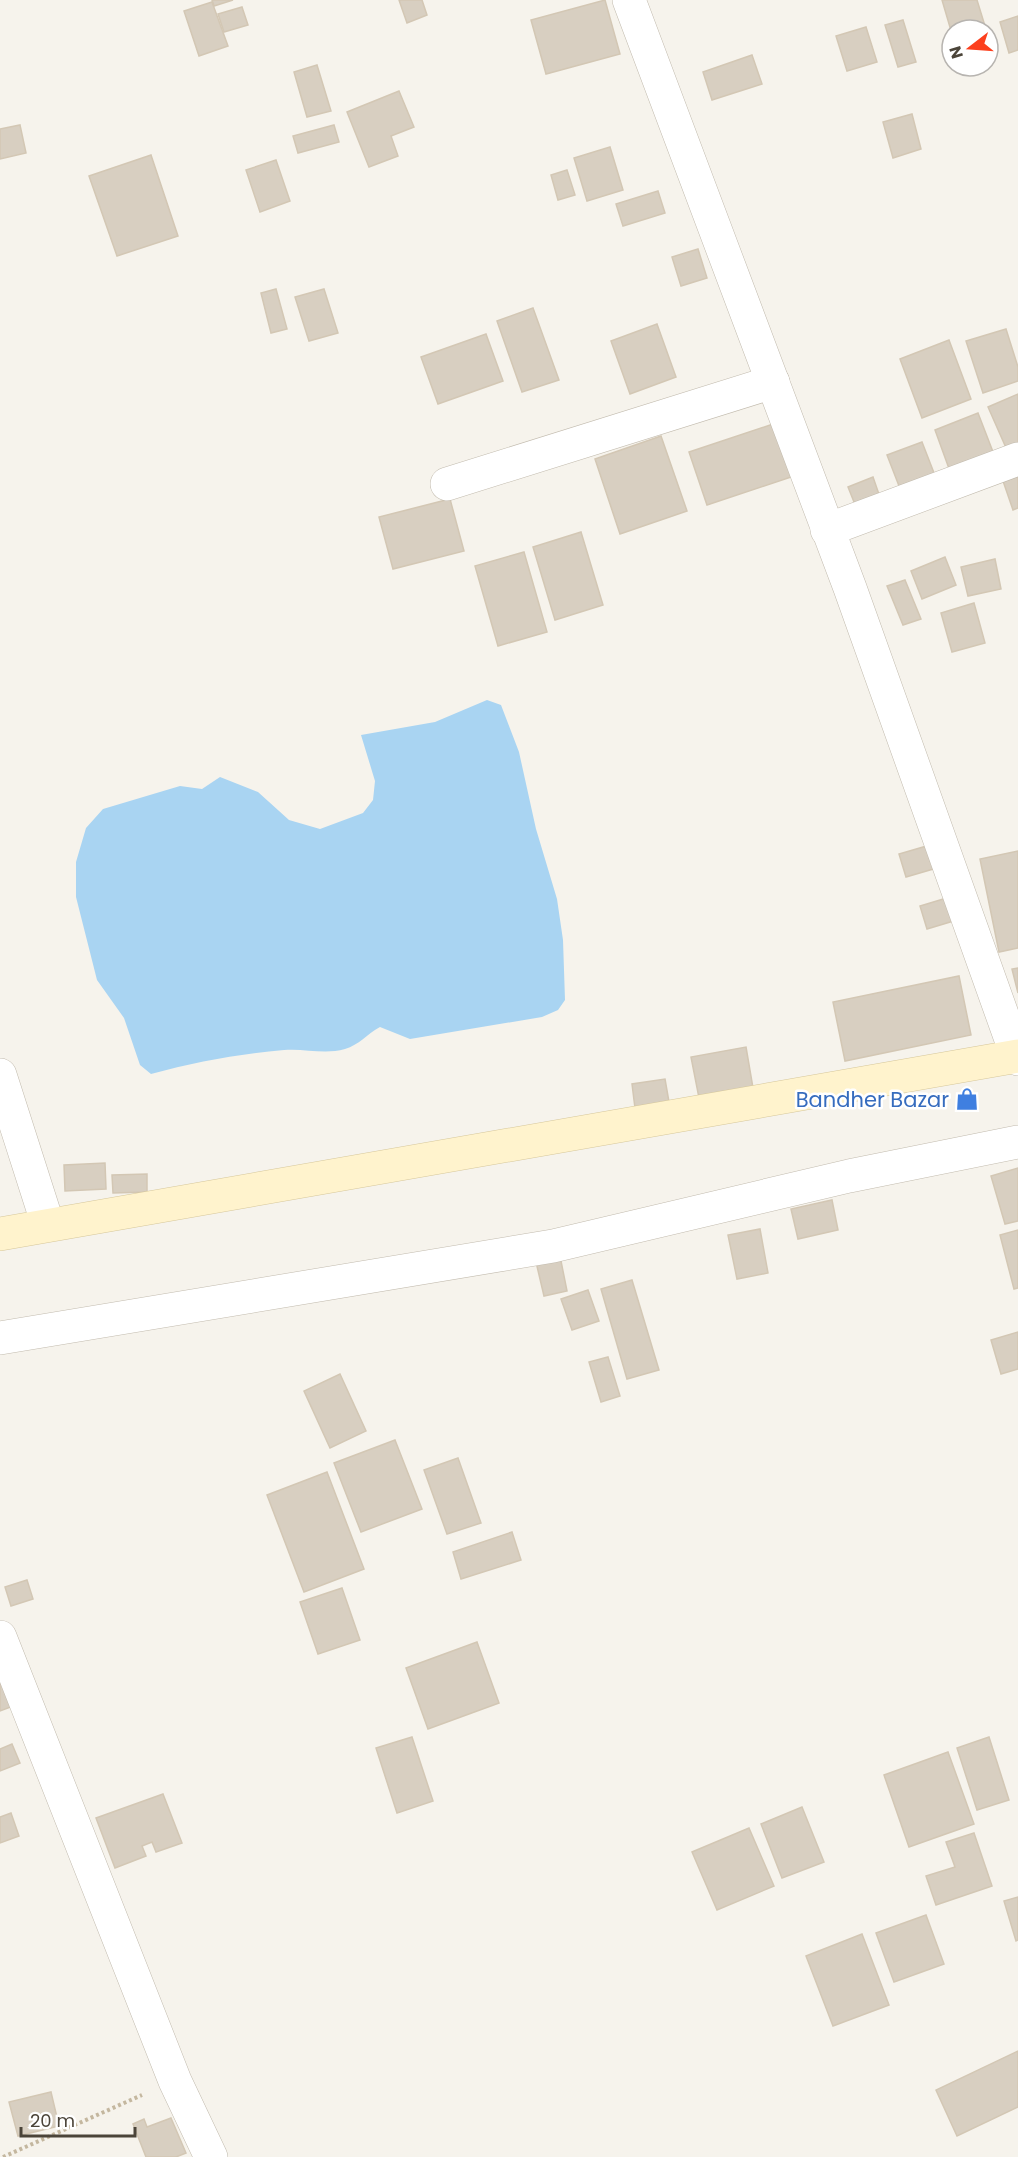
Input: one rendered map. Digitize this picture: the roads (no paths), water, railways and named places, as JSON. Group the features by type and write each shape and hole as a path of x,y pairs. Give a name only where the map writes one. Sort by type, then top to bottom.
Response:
{"street":[{"path":"0,1234 1018,1057 773,382 629,0"},
{"path":"447,484 773,382"},
{"path":"827,530 1018,459"},
{"path":"0,1075 48,1225"},
{"path":"0,1338 553,1246 849,1176 1018,1142"},
{"path":"0,1636 175,2080 211,2157"}],"water":[{"path":"487,700 501,705 519,752 536,829 557,899 563,940 565,1000 558,1010 542,1017 410,1039 380,1027 355,1045 337,1051 292,1050 250,1054 201,1062 151,1074 140,1065 124,1018 97,980 76,897 76,862 86,828 103,809 180,786 202,789 220,777 258,792 289,820 320,829 363,813 373,800 375,781 361,735 435,722"}],"place":[{"name":"Bandher Bazar","path":"967,1099"}]}
